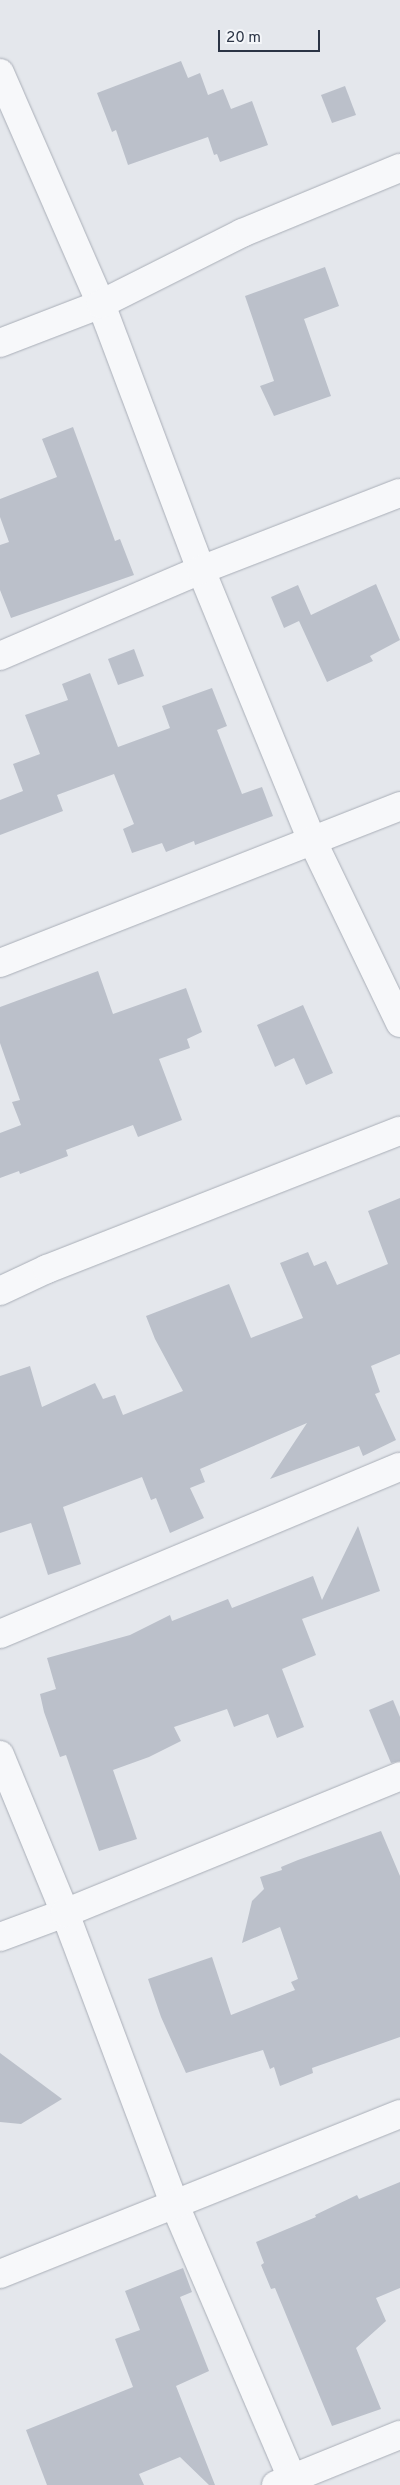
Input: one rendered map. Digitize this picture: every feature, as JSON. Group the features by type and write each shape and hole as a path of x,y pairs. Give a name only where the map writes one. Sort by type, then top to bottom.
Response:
{"street":[{"path":"0,73 101,304 201,570 312,840 400,1022"},
{"path":"0,343 101,304 242,233 400,168"},
{"path":"0,656 201,570 400,494"},
{"path":"0,963 400,806"},
{"path":"0,1290 47,1269 400,1131"},
{"path":"0,1634 400,1468"},
{"path":"0,1755 65,1913 174,2203 288,2483 400,2434"},
{"path":"0,1937 65,1913 400,1776"},
{"path":"0,2274 400,2114"}],"building":[{"path":"181,61 188,78 200,73 208,95 223,89 231,109 252,101 268,145 220,162 217,154 214,155 208,137 128,165 116,130 112,132 97,93"},
{"path":"345,86 356,115 332,123 321,95"},
{"path":"325,267 339,306 304,319 331,396 274,416 260,386 274,381 245,296"},
{"path":"73,427 115,541 120,539 134,575 11,618 0,590 0,545 9,542 0,517 0,499 57,477 42,439"},
{"path":"376,584 400,640 370,656 373,661 327,682 299,621 284,628 271,597 298,585 311,615"},
{"path":"134,649 144,676 118,685 108,659"},
{"path":"90,673 118,747 170,728 162,706 212,688 227,726 217,730 242,794 262,787 273,816 195,845 194,841 166,852 162,843 132,853 123,829 134,824 114,774 57,795 63,811 0,835 0,800 23,791 13,764 40,754 25,715 68,700 62,684"},
{"path":"98,971 113,1014 186,988 202,1032 187,1039 190,1048 159,1059 182,1120 138,1137 133,1125 66,1150 68,1156 20,1174 19,1171 0,1178 0,1133 21,1125 12,1102 20,1100 0,1043 0,1007"},
{"path":"303,1005 333,1073 306,1085 294,1058 275,1067 257,1025"},
{"path":"400,1198 400,1354 371,1366 380,1392 375,1394 396,1440 363,1456 359,1446 270,1479 307,1423 200,1469 205,1482 190,1488 204,1518 170,1533 156,1498 151,1500 142,1477 63,1507 81,1564 48,1575 31,1523 0,1533 0,1376 30,1366 42,1407 95,1383 103,1399 115,1395 123,1415 183,1391 155,1339 146,1316 229,1284 251,1338 303,1318 280,1263 308,1252 314,1266 326,1261 337,1285 388,1264 368,1211"},
{"path":"358,1526 380,1591 302,1619 316,1655 282,1669 304,1727 277,1738 268,1714 234,1727 227,1709 174,1727 181,1741 149,1757 113,1770 137,1839 99,1851 66,1755 60,1757 44,1712 40,1694 56,1689 47,1658 130,1635 170,1615 172,1621 228,1599 232,1608 313,1576 322,1600"},
{"path":"393,1700 400,1717 400,1761 391,1763 369,1710"},
{"path":"381,1831 400,1876 400,2037 312,2068 313,2073 280,2086 274,2067 270,2069 263,2050 186,2073 161,2017 148,1979 212,1957 231,2015 295,1990 291,1982 298,1979 280,1927 242,1943 252,1901 264,1889 260,1877 282,1870 281,1867 298,1860"},
{"path":"0,2053 62,2099 21,2124 0,2122"},
{"path":"400,2182 400,2288 376,2298 386,2321 356,2348 381,2409 332,2426 275,2288 271,2289 261,2265 264,2263 256,2242 316,2217 315,2215 357,2195 359,2199"},
{"path":"183,2268 192,2292 180,2297 209,2371 176,2386 215,2485 209,2485 180,2457 139,2474 144,2485 47,2485 26,2430 133,2387 115,2339 140,2330 125,2291"}]}
